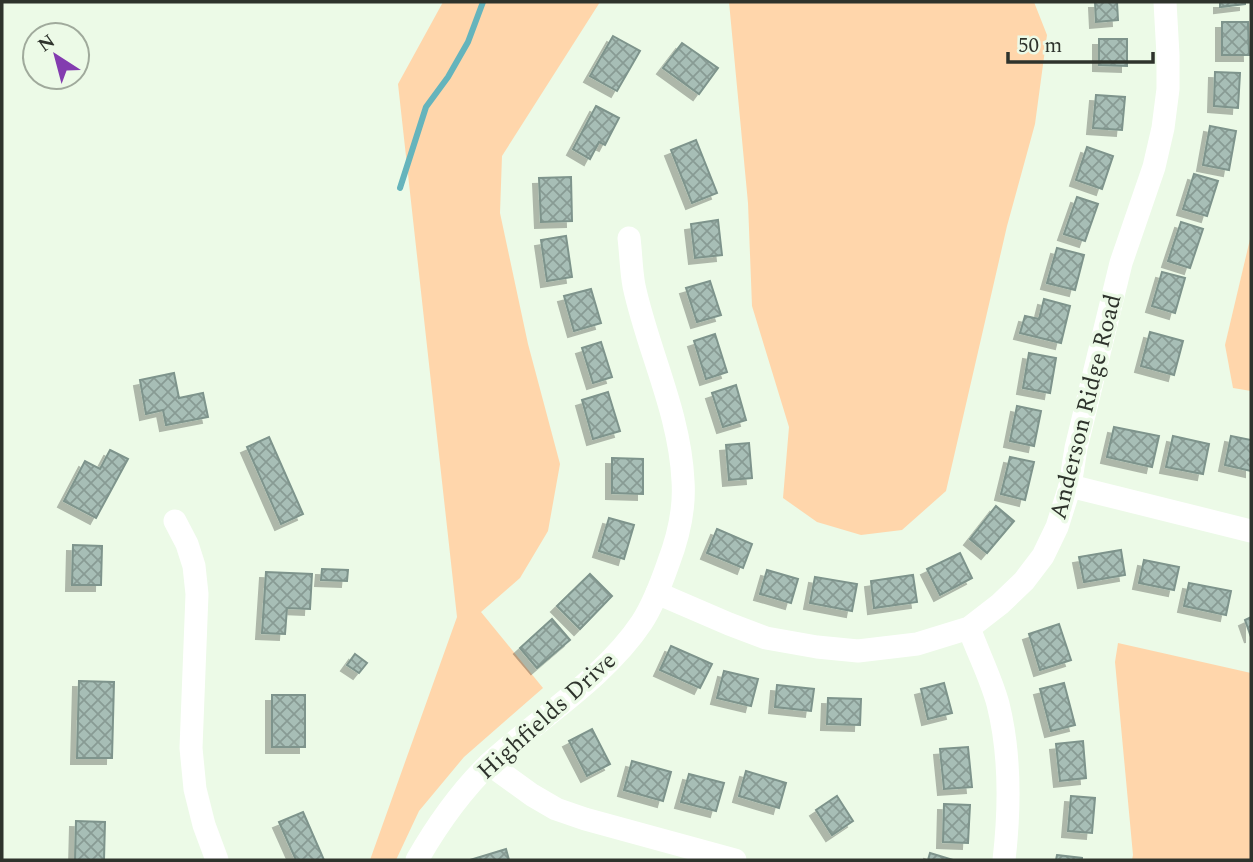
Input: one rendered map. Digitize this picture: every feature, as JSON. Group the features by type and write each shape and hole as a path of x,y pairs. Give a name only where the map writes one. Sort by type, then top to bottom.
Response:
{"street":[{"name":"Anderson Ridge Road","path":"657,593 766,638 858,651 917,644 969,628 1024,581 1043,556 1058,527 1070,486 1076,449 1121,263 1154,167 1168,89 1165,2"},
{"name":"Highfields Drive","path":"417,860 434,830 462,793 489,764 614,657 642,622 671,557 680,524 683,482 669,403 634,285 629,238"},
{"path":"1070,486 1251,531"},
{"path":"176,521 194,566 197,594 191,748 195,789 217,860"},
{"path":"969,628 997,702 1006,744 1009,822 1004,860"},
{"path":"489,764 532,796 556,809 735,860"}],"shaded area":[{"path":"443,2 600,2 502,156 500,213 528,344 560,464 548,531 520,578 481,612 543,688 464,757 419,811 396,860 370,860 457,617 398,84"},
{"path":"729,2 1034,2 1047,35 1035,124 1007,226 946,491 902,530 861,535 817,522 783,498 789,427 752,306 748,203"},
{"path":"1251,235 1251,391 1233,388 1225,345"},
{"path":"1118,643 1251,673 1251,860 1132,860 1115,662"}],"building":[{"path":"1095,2 1117,2 1118,20 1096,22"},
{"path":"1220,2 1245,2 1245,4 1220,7"},
{"path":"1222,22 1248,22 1249,55 1222,55"},
{"path":"613,36 640,51 617,91 590,76"},
{"path":"1099,39 1127,39 1127,66 1099,65"},
{"path":"682,43 718,68 699,94 663,68"},
{"path":"1215,72 1240,73 1238,108 1214,106"},
{"path":"1096,95 1125,97 1122,130 1093,128"},
{"path":"596,106 619,118 605,145 599,142 590,159 573,149"},
{"path":"1210,126 1236,131 1229,170 1203,165"},
{"path":"696,140 717,193 692,203 671,150"},
{"path":"1087,147 1113,156 1102,189 1076,180"},
{"path":"1194,174 1218,181 1207,216 1183,209"},
{"path":"571,177 572,221 541,222 539,178"},
{"path":"1077,197 1098,204 1085,241 1064,234"},
{"path":"718,220 722,255 695,258 691,224"},
{"path":"1181,222 1203,229 1190,268 1168,261"},
{"path":"566,236 572,277 547,281 541,240"},
{"path":"1057,248 1084,255 1075,290 1047,283"},
{"path":"1162,272 1185,278 1175,313 1152,306"},
{"path":"710,281 721,315 697,322 686,288"},
{"path":"591,289 601,323 574,331 564,296"},
{"path":"1044,299 1070,306 1061,343 1020,333 1025,316 1039,319"},
{"path":"1150,332 1183,341 1174,375 1141,366"},
{"path":"715,334 727,372 706,379 694,341"},
{"path":"601,342 612,377 593,383 582,348"},
{"path":"1029,353 1056,358 1050,393 1023,388"},
{"path":"174,373 179,398 203,393 208,417 166,425 163,410 146,414 140,380"},
{"path":"736,385 746,420 723,427 712,393"},
{"path":"608,392 620,431 593,439 582,400"},
{"path":"1017,406 1041,411 1034,446 1010,441"},
{"path":"1114,427 1159,436 1152,467 1107,457"},
{"path":"1173,436 1209,444 1203,474 1166,467"},
{"path":"1231,436 1251,440 1251,471 1225,465"},
{"path":"269,437 303,514 281,524 247,447"},
{"path":"749,443 752,478 729,480 726,445"},
{"path":"110,450 128,459 96,518 64,501 85,461 100,469"},
{"path":"1010,457 1034,462 1025,500 1001,494"},
{"path":"612,458 643,459 643,494 612,493"},
{"path":"996,506 1014,521 987,553 970,539"},
{"path":"609,518 634,525 624,559 599,551"},
{"path":"717,529 752,544 743,568 707,553"},
{"path":"73,545 102,546 101,585 72,585"},
{"path":"1121,550 1125,575 1084,582 1079,557"},
{"path":"960,553 972,578 940,595 927,569"},
{"path":"1144,560 1179,567 1174,590 1139,583"},
{"path":"322,569 348,570 347,581 321,580"},
{"path":"767,570 798,579 791,603 760,594"},
{"path":"266,572 312,574 310,609 287,608 285,634 262,633"},
{"path":"590,574 612,596 580,629 557,606"},
{"path":"913,575 917,602 874,608 871,581"},
{"path":"815,577 857,584 852,611 810,603"},
{"path":"1189,583 1231,591 1226,615 1184,606"},
{"path":"1251,617 1251,637 1245,620"},
{"path":"552,619 570,640 537,668 520,648"},
{"path":"1059,624 1071,660 1040,670 1029,634"},
{"path":"671,646 712,664 700,688 660,670"},
{"path":"355,654 367,663 359,673 347,665"},
{"path":"724,671 758,679 751,706 717,698"},
{"path":"79,681 114,682 112,758 77,758"},
{"path":"944,683 952,713 928,719 921,689"},
{"path":"1064,683 1075,725 1051,731 1040,689"},
{"path":"777,685 814,689 811,711 775,707"},
{"path":"272,695 305,695 305,747 272,747"},
{"path":"828,698 861,699 860,725 827,724"},
{"path":"592,729 610,764 587,776 569,741"},
{"path":"1083,741 1086,778 1060,781 1056,744"},
{"path":"968,747 972,787 944,789 940,749"},
{"path":"632,761 671,772 663,801 624,790"},
{"path":"746,771 786,783 779,808 739,796"},
{"path":"689,774 724,783 716,811 681,802"},
{"path":"837,796 853,821 832,835 816,810"},
{"path":"1071,796 1095,798 1092,833 1068,831"},
{"path":"944,804 970,805 968,843 943,842"},
{"path":"303,812 324,860 296,860 279,822"},
{"path":"76,821 105,822 104,860 75,860"},
{"path":"506,849 509,860 470,860"},
{"path":"930,853 953,860 928,860"},
{"path":"1057,855 1082,858 1082,860 1056,860"}],"waterway":[{"path":"400,188 426,107 448,77 468,42 483,2"}]}
